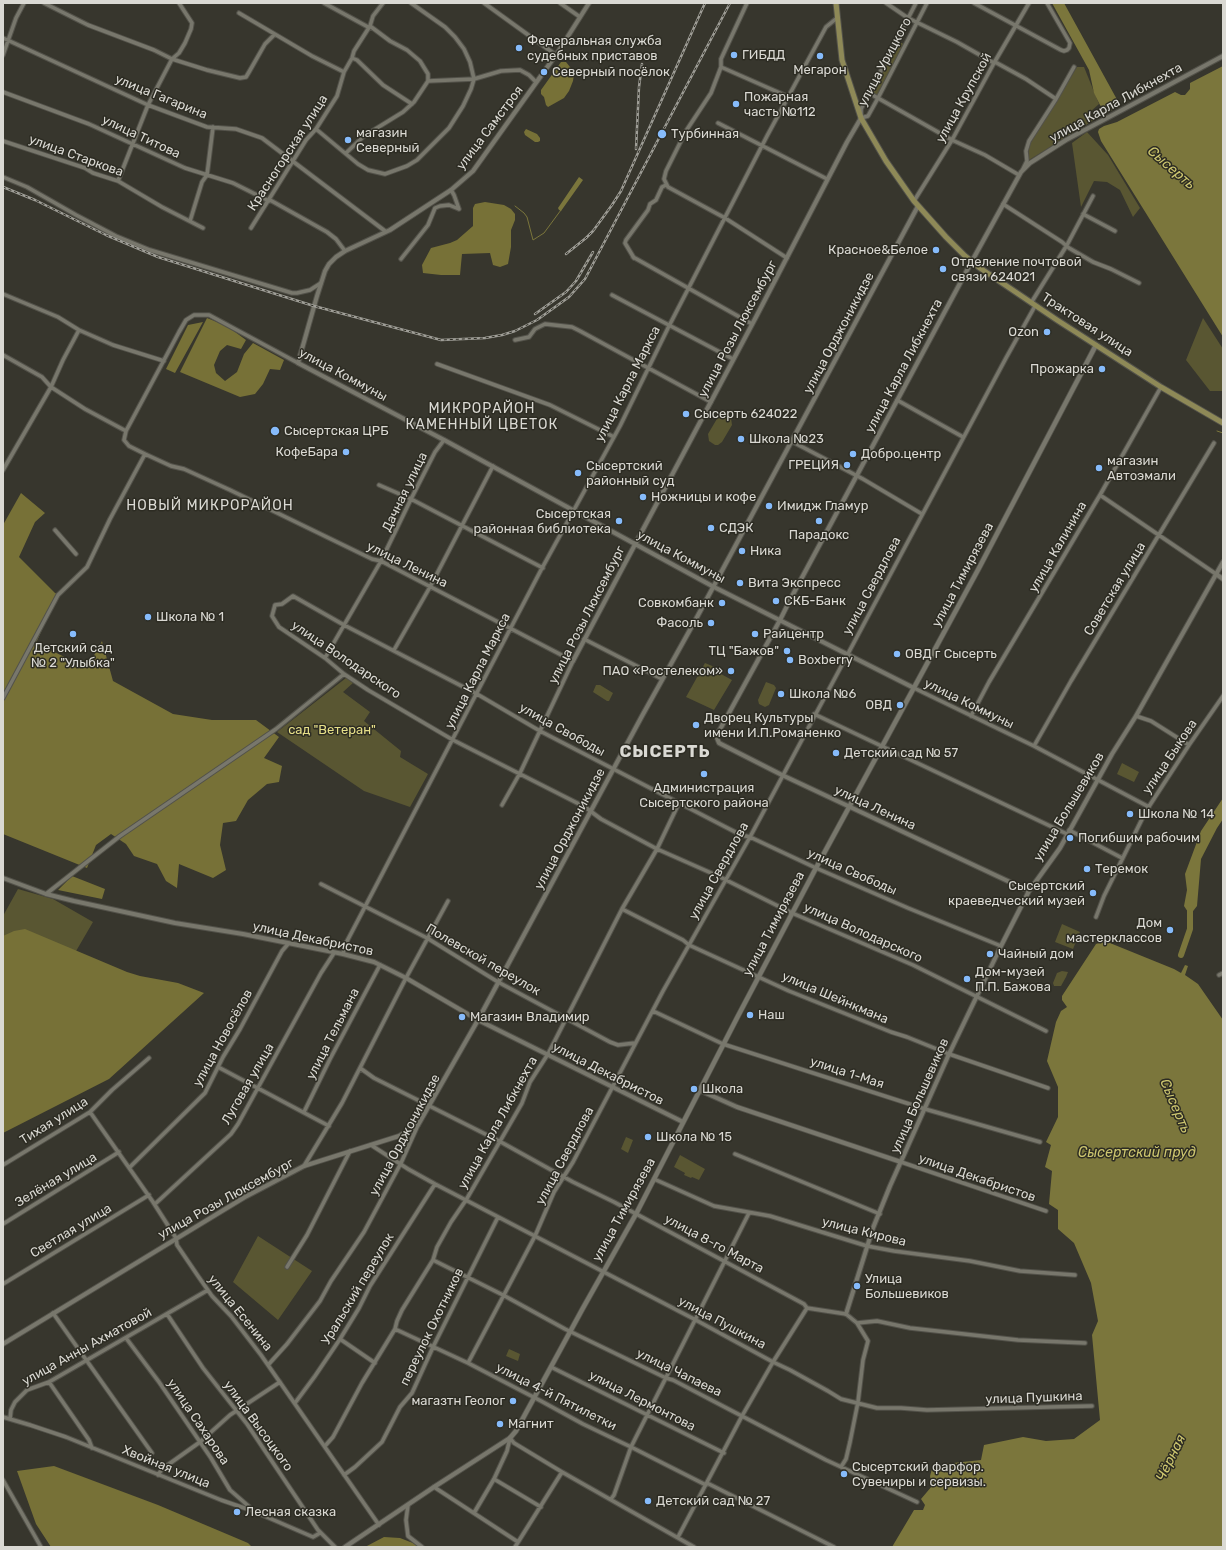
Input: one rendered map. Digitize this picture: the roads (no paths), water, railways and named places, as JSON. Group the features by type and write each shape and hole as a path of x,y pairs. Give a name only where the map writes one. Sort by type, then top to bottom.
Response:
{"main road":[{"name":"Трактовая улица","path":"836,3 842,60 861,118 886,161 914,201 947,239 972,261 1033,304 1161,387 1223,423"},
{"name":"улица Тимирязева","path":"510,1438 534,1398 636,1214 758,976 983,561 1096,345"}],"street":[{"path":"3,55 16,18 24,3"},
{"path":"44,3 88,25 154,50 172,59 240,78 246,77 265,44 274,35"},
{"path":"118,181 148,105 172,59 176,57 182,48 191,28 192,23 179,3"},
{"path":"324,3 369,26 390,41 407,50 420,61 428,74 428,81 412,104 392,120 364,136 346,153"},
{"name":"Красногорская улица","path":"251,228 311,132 316,129 337,96 344,72 352,58 354,50 383,3"},
{"path":"316,129 358,164 368,170 385,174 412,163 449,128 463,106 474,79 470,62 464,49 446,28 411,3"},
{"path":"484,3 556,55"},
{"path":"560,3 580,17"},
{"name":"улица Самстроя","path":"298,363 321,283 329,264 345,251 385,231 390,230 451,190 473,171 556,55 589,3"},
{"path":"747,3 723,55 720,64 721,67 711,93 686,131 666,171 664,179 666,185 725,218 787,258"},
{"path":"886,3 917,23 957,42 1026,79 1056,99"},
{"name":"улица Урицкого","path":"916,3 861,109 861,118 868,116 927,3"},
{"path":"974,3 1064,51 1069,48 1070,43 1047,3"},
{"name":"улица Крупской","path":"914,201 952,140 1029,3"},
{"path":"239,13 274,35 344,72"},
{"name":"улица Карла Маркса","path":"343,954 345,945 543,568 614,437 648,367 763,146 826,27 837,18"},
{"name":"улица Гагарина","path":"3,38 148,105 207,127 236,130 262,138 385,231"},
{"name":"улица Карла Либкнехта","path":"1020,174 1030,163 1066,140 1223,56"},
{"path":"352,58 383,85 412,104"},
{"path":"721,67 789,97"},
{"name":"улица Карла Либкнехта","path":"717,738 718,733 856,476 1027,162 1026,151 1029,142 1074,67"},
{"path":"428,81 474,79 501,71 520,70 529,74 536,82"},
{"name":"улица Титова","path":"3,92 89,124 185,168 233,183 328,232 336,239 345,251"},
{"path":"869,93 952,140 985,155 1020,174"},
{"name":"улица Розы Люксембург","path":"502,805 520,773 584,639 711,402 827,179 861,118"},
{"path":"718,123 827,179"},
{"path":"190,221 202,182 207,175 212,127"},
{"name":"улица Старкова","path":"3,141 85,168 118,181 162,207 203,228"},
{"path":"3,177 27,187 116,236 150,250 292,293 310,290 321,283"},
{"path":"666,185 662,187 656,200 650,204 648,210 626,240 625,244 634,258 688,290 752,324"},
{"path":"401,259 428,225 435,208 449,205 459,209 451,190"},
{"name":"улица Свердлова","path":"468,1363 535,1236 554,1192 573,1162 635,1044 750,837 1033,304 1093,196"},
{"path":"1003,204 1067,245 1069,248 1093,262 1139,283"},
{"name":"улица Орджоникидзе","path":"268,1365 287,1344 320,1301 331,1281 364,1232 401,1163 418,1126 478,1020 590,810 793,442 918,206"},
{"path":"1084,214 1115,231"},
{"path":"3,294 58,317 79,330 113,345 164,361 126,431 85,409 51,387 42,377 3,355"},
{"path":"612,295 733,359"},
{"name":"улица Коммуны","path":"164,361 186,320 194,315 209,315 493,466 714,587 914,688 1034,746 1148,807"},
{"path":"515,340 528,337 535,329 545,324 558,325 580,330 711,402"},
{"path":"3,470 51,387 62,360 79,330"},
{"path":"437,364 550,405 614,437"},
{"name":"улица Калинина","path":"971,716 989,682 1100,495 1161,387"},
{"path":"897,400 963,437"},
{"name":"улица Ленина","path":"126,431 124,440 129,446 144,454 171,466 184,469 372,559 381,561 573,661"},
{"name":"Дачная улица","path":"325,658 381,561 435,452 444,440"},
{"path":"793,442 922,514"},
{"name":"Советская улица","path":"1034,746 1071,681 1214,443"},
{"path":"3,698 58,595 87,567 144,454"},
{"path":"394,650 430,587 493,466"},
{"path":"379,486 411,499 543,568"},
{"path":"1100,495 1223,579"},
{"path":"55,530 76,554"},
{"name":"улица Большевиков","path":"846,1314 867,1246 901,1162 949,1054 1001,946 1029,891 1052,859 1068,832 1112,754 1136,716 1223,562"},
{"name":"улица Свободы","path":"275,605 282,604 293,596 477,694 540,731 741,834 816,868 1001,946"},
{"name":"улица Володарского","path":"275,605 272,616 279,627 325,658 344,674 368,690 453,740 590,810 601,819 657,849 726,880 792,913 913,965 1046,1031"},
{"path":"584,639 662,679"},
{"path":"46,894 120,836 276,729 344,674"},
{"name":"улица Быкова","path":"1096,917 1122,858 1148,807 1223,696"},
{"path":"814,714 1122,858"},
{"path":"1136,716 1152,721 1189,745"},
{"name":"улица Ленина","path":"717,738 719,743 782,775 1029,891"},
{"name":"улица Карла Либкнехта","path":"325,1446 333,1437 348,1408 395,1329 402,1310 433,1260 437,1247 451,1222 466,1200 522,1103 530,1082 548,1054 565,1018 622,909 657,849 679,803"},
{"name":"улица Декабристов","path":"3,878 46,894 175,923 243,934 367,960 406,978 478,1020 683,1122"},
{"name":"Полевской переулок","path":"321,884 427,938 498,982 565,1018 618,1045 635,1044"},
{"name":"улица Розы Люксембург","path":"3,1344 245,1197 304,1166 342,1103 406,978 448,901"},
{"name":"улица Шейнкмана","path":"622,909 683,940 689,945 796,994 949,1054 1048,1088"},
{"name":"улица Новосёлов","path":"130,1167 205,1093 282,951 288,944"},
{"name":"Луговая улица","path":"155,1204 231,1134 248,1109 321,973 334,953"},
{"name":"улица Тельмана","path":"304,1112 330,1059 380,965"},
{"name":"улица 1-Мая","path":"653,1011 723,1044 925,1109 1040,1142"},
{"name":"Тихая улица","path":"3,1165 90,1112 112,1090 149,1058"},
{"path":"218,1067 329,1126"},
{"name":"улица 8-го Марта","path":"360,1068 374,1078 499,1141 573,1182 614,1202 804,1304 807,1308 846,1314 857,1322"},
{"name":"улица Декабристов","path":"699,1090 737,1107 1046,1211"},
{"name":"улица Есенина","path":"90,1112 155,1204 176,1238 177,1245 208,1290 231,1316 268,1365 379,1525"},
{"path":"304,1166 399,1136 418,1126"},
{"name":"улица Пушкина","path":"371,1144 435,1184 694,1319 841,1399 858,1402 877,1408 927,1410 1092,1406"},
{"path":"287,1267 307,1235 351,1150"},
{"name":"Зелёная улица","path":"3,1224 119,1152"},
{"path":"735,1154 880,1215"},
{"name":"улица Кирова","path":"654,1179 714,1206 770,1216 867,1246 970,1261 1020,1271 1076,1275"},
{"name":"Уральский переулок","path":"295,1403 340,1339 359,1308 370,1286 435,1184"},
{"name":"Светлая улица","path":"3,1284 149,1195"},
{"path":"611,1499 614,1495 631,1447 648,1416 694,1319 749,1212"},
{"name":"переулок Охотников","path":"344,1475 382,1442 400,1407 412,1392 498,1217"},
{"name":"улица Чапаева","path":"433,1260 570,1331 666,1378 673,1380 841,1467 917,1502"},
{"name":"улица Анны Ахматовой","path":"10,1419 11,1410 15,1402 27,1390 49,1382 208,1290"},
{"path":"678,1537 724,1453 742,1416 773,1362 807,1308"},
{"path":"54,1313 152,1453"},
{"name":"улица Высоцкого","path":"167,1314 203,1368 238,1410 320,1533 335,1547"},
{"path":"841,1467 846,1459 850,1442 858,1402 863,1360 868,1342 857,1322 877,1321 910,1328 1018,1340 1085,1343"},
{"name":"улица 4-й Пятилетки","path":"395,1329 468,1363 583,1424 834,1547"},
{"name":"улица Сахарова","path":"126,1338 159,1382 200,1442 230,1490 258,1513"},
{"path":"340,1339 375,1363"},
{"name":"улица Лермонтова","path":"551,1367 724,1453"},
{"path":"49,1382 89,1440 92,1448"},
{"path":"158,1475 162,1468 200,1442 238,1410 280,1382"},
{"name":"Хвойная улица","path":"3,1417 30,1425 92,1448 258,1513 313,1537 320,1533"},
{"path":"345,1547 510,1438 514,1443 562,1472 694,1547"},
{"name":"улица Тимирязева","path":"474,1513 494,1479 507,1451 510,1438"},
{"path":"516,1547 562,1472"},
{"path":"494,1479 540,1507"},
{"path":"3,1480 41,1547"},
{"path":"434,1487 518,1542"},
{"path":"408,1505 406,1520 408,1536 422,1547"}],"water":[{"path":"1052,3 1064,3 1120,105 1107,113 1100,105 1094,93 1089,70"},
{"path":"1223,66 1223,337 1101,141 1098,132 1099,129 1104,126 1117,122 1175,92 1185,95 1190,89 1190,83"},
{"path":"579,177 583,180 561,211 559,210 558,208"},
{"path":"1223,798 1223,819 1201,859 1197,906 1190,915 1184,906 1187,890 1185,874 1201,831"},
{"name":"Сысертский пруд","path":"1105,941 1181,973 1185,965 1188,966 1185,975 1198,984 1223,1020 1223,1547 892,1547 914,1510 923,1510 925,1505 921,1499 932,1486 930,1476 935,1465 981,1460 984,1445 1023,1437 1046,1441 1074,1439 1100,1420 1092,1335 1098,1321 1091,1283 1074,1243 1058,1229 1058,1210 1049,1204 1052,1171 1045,1167 1051,1145 1046,1142 1058,1117 1058,1087 1047,1061 1056,1022 1061,1011 1067,1007 1062,1000 1062,996 1096,944"}],"waterway":[{"path":"515,206 527,217 533,240 544,233 561,210"},
{"path":"1217,431 1223,433"},
{"name":"Сысерть","path":"1181,955 1190,929 1190,908"}],"railway":[{"path":"566,254 593,231 621,191 705,3"},
{"path":"3,187 35,200 106,235 158,257 314,306 441,340 485,338 502,335 515,331 537,320 569,297 585,279 730,3"},
{"path":"636,149 639,87 642,64"},
{"path":"535,314 566,292 576,281 593,252"}],"place":[{"name":"Федеральная служба судебных приставов","path":"519,48"},
{"name":"ГИБДД","path":"734,55"},
{"name":"Мегарон","path":"820,56"},
{"name":"Северный посёлок","path":"544,72"},
{"name":"Пожарная часть №112","path":"736,104"},
{"name":"Турбинная","path":"662,134"},
{"name":"магазин Северный","path":"348,140"},
{"name":"Красное&Белое","path":"936,250"},
{"name":"Отделение почтовой связи 624021","path":"943,269"},
{"name":"Ozon","path":"1047,332"},
{"name":"Прожарка","path":"1102,369"},
{"name":"Сысерть 624022","path":"686,414"},
{"name":"Сысертская ЦРБ","path":"275,431"},
{"name":"Школа №23","path":"741,439"},
{"name":"КофеБара","path":"346,452"},
{"name":"Добро.центр","path":"853,454"},
{"name":"ГРЕЦИЯ","path":"847,465"},
{"name":"магазин Автоэмали","path":"1099,468"},
{"name":"Сысертский районный суд","path":"578,473"},
{"name":"Ножницы и кофе","path":"643,497"},
{"name":"Имидж Гламур","path":"769,506"},
{"name":"Сысертская районная библиотека","path":"619,521"},
{"name":"Парадокс","path":"819,521"},
{"name":"СДЭК","path":"711,528"},
{"name":"Ника","path":"742,551"},
{"name":"Вита Экспресс","path":"740,583"},
{"name":"СКБ-Банк","path":"776,601"},
{"name":"Совкомбанк","path":"722,603"},
{"name":"Школа № 1","path":"148,617"},
{"name":"Фасоль","path":"711,623"},
{"name":"Детский сад № 2 \"Улыбка\"","path":"73,634"},
{"name":"Райцентр","path":"755,634"},
{"name":"ТЦ \"Бажов\"","path":"787,651"},
{"name":"ОВД г Сысерть","path":"897,654"},
{"name":"Boxberry","path":"790,660"},
{"name":"ПАО «Ростелеком»","path":"731,671"},
{"name":"Школа №6","path":"781,694"},
{"name":"ОВД","path":"900,705"},
{"name":"Дворец Культуры имени И.П.Романенко","path":"696,725"},
{"name":"Детский сад № 57","path":"836,753"},
{"name":"Администрация Сысертского района","path":"704,774"},
{"name":"Школа № 14","path":"1130,814"},
{"name":"Погибшим рабочим","path":"1070,838"},
{"name":"Теремок","path":"1087,869"},
{"name":"Сысертский краеведческий музей","path":"1093,893"},
{"name":"Дом мастерклассов","path":"1170,930"},
{"name":"Чайный дом","path":"990,954"},
{"name":"Дом-музей П.П. Бажова","path":"967,979"},
{"name":"Наш","path":"750,1015"},
{"name":"Магазин Владимир","path":"462,1017"},
{"name":"Школа","path":"694,1089"},
{"name":"Школа № 15","path":"648,1137"},
{"name":"Улица Большевиков","path":"857,1286"},
{"name":"магазтн Геолог","path":"513,1401"},
{"name":"Магнит","path":"500,1424"},
{"name":"Сысертский фарфор. Сувениры и сервизы.","path":"844,1474"},
{"name":"Детский сад № 27","path":"648,1501"},
{"name":"Лесная сказка","path":"237,1512"}],"district":[{"name":"МИКРОРАЙОН КАМЕННЫЙ ЦВЕТОК","path":"482,418"},
{"name":"НОВЫЙ МИКРОРАЙОН","path":"210,506"},
{"name":"СЫСЕРТЬ","path":"665,752"}],"park label":[{"name":"сад \"Ветеран\"","path":"332,730"}],"water label":[{"name":"Чёрная","path":"1171,1458"}]}
